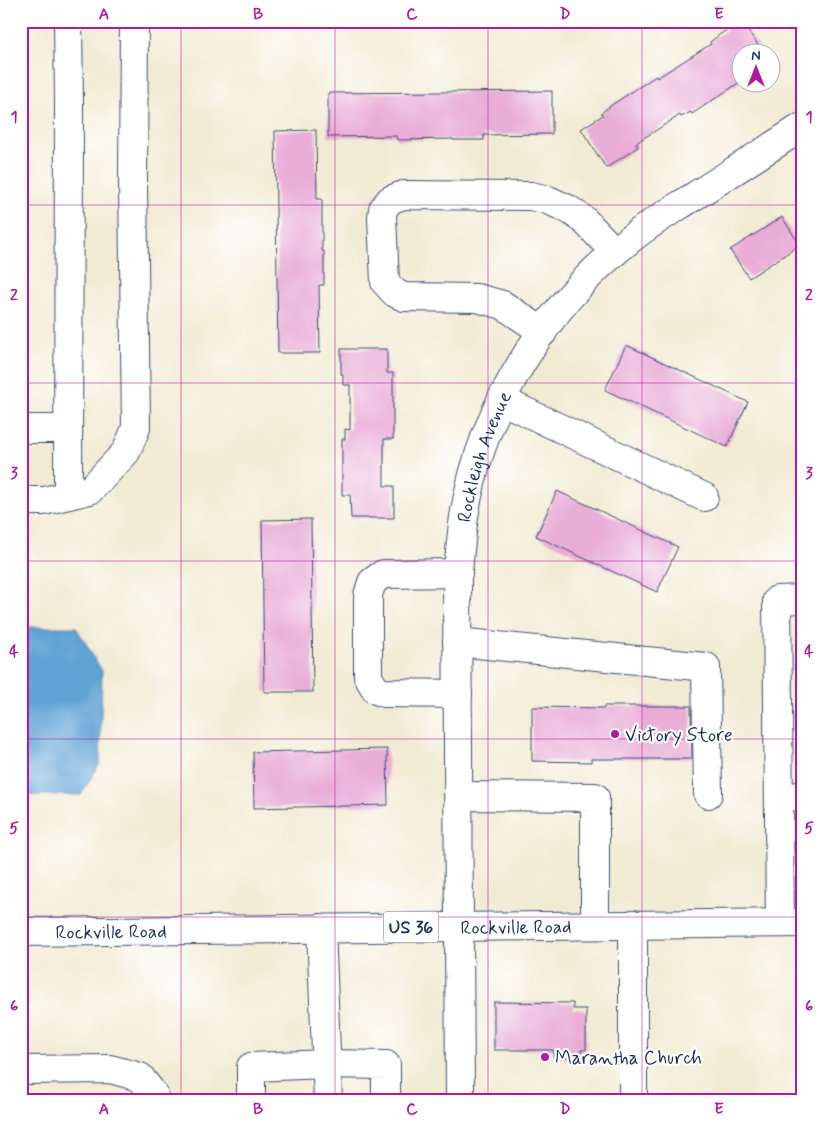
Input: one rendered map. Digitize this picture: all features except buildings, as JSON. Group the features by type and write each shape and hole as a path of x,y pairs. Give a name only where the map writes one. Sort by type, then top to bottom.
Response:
{"street":[{"path":"68,21 68,495"},
{"path":"21,501 44,501 90,490 126,452 136,428 133,181 134,21"},
{"name":"Rockleigh Avenue","path":"460,1101 458,573 465,510 480,454 502,400 529,350 587,278 615,252 658,219 801,130"},
{"path":"543,332 503,305 487,300 404,297 395,293 385,282 384,273 382,217 390,200 403,195 531,196 548,200 568,209 584,220 615,252"},
{"path":"502,400 704,497"},
{"path":"21,428 68,429"},
{"path":"458,573 384,574 372,582 368,594 368,673 376,690 384,693 458,694"},
{"path":"791,923 790,796 777,600 802,599"},
{"path":"458,642 706,667 708,794"},
{"path":"459,796 595,798 595,925"},
{"name":"Rockville Road","path":"21,932 791,923"},
{"path":"633,924 633,1101"},
{"path":"321,928 328,1101"},
{"path":"251,1101 252,1067 327,1064 386,1065 386,1101"},
{"path":"21,1070 110,1068 140,1077 154,1095 154,1101"}],"water":[{"path":"21,627 76,627 102,671 100,763 81,795 21,795"}],"place":[{"name":"Victory Store","path":"615,734"},
{"name":"Marantha Church","path":"545,1057"}]}
